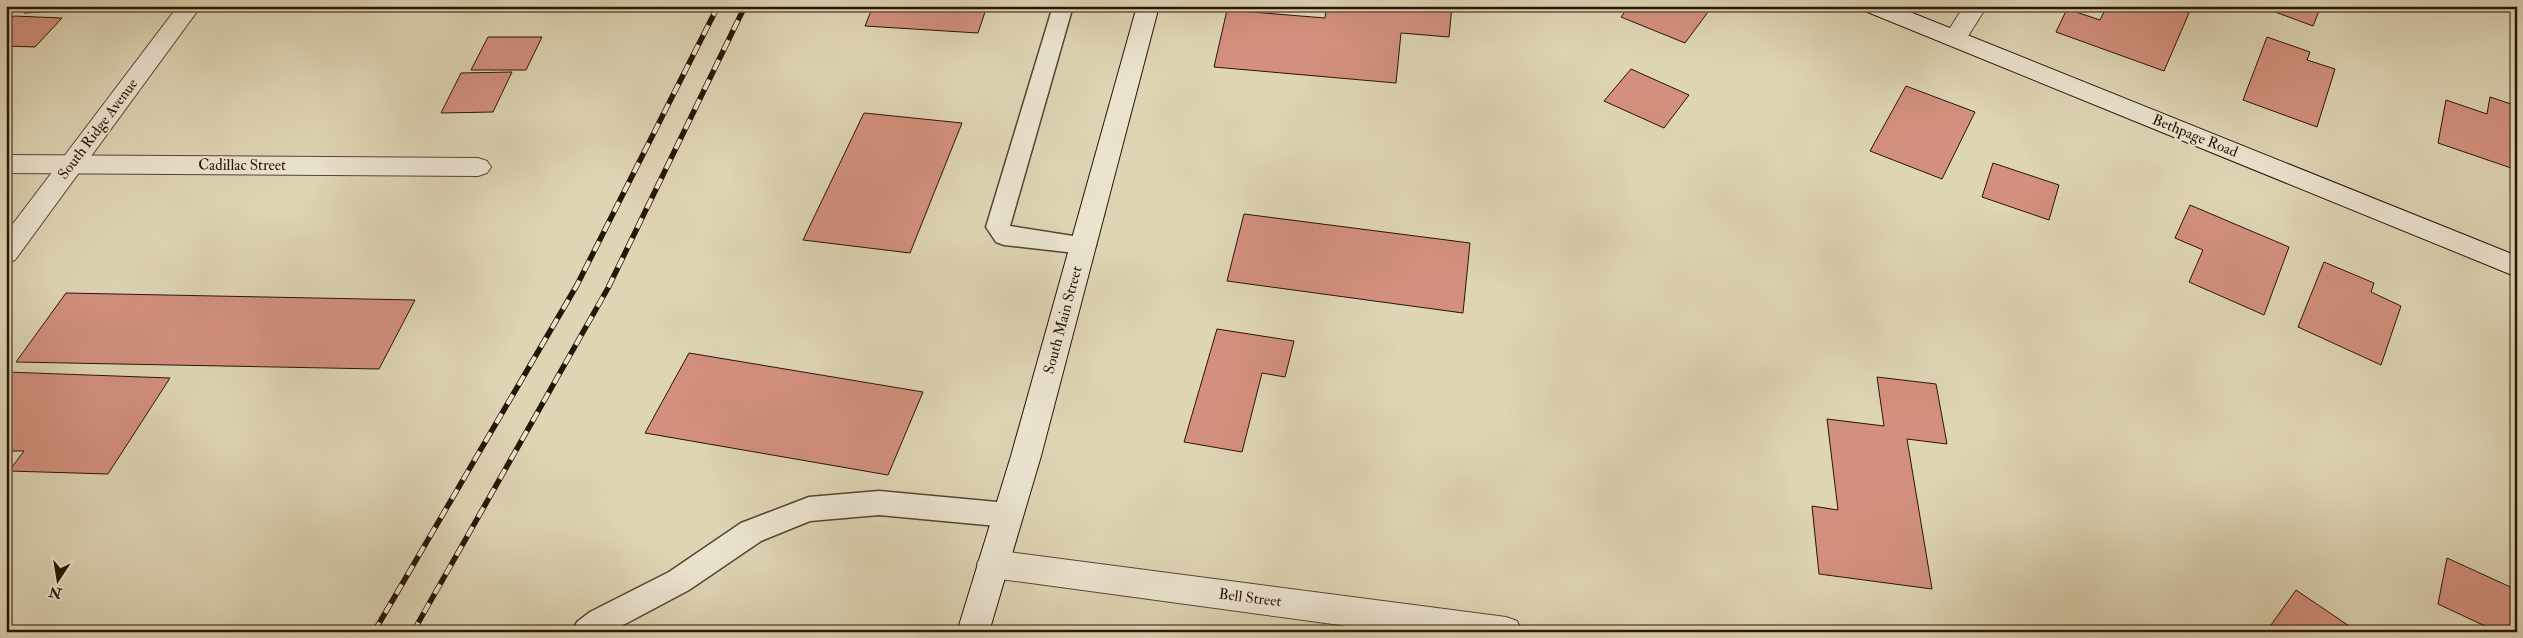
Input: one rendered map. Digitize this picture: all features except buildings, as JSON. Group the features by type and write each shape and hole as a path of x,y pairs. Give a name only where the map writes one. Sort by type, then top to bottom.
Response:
{"main road":[{"name":"South Ridge Avenue","path":"6,253 190,6"},
{"name":"South Main Street","path":"973,632 1084,245 1148,6"},
{"name":"Bethpage Road","path":"1873,6 2517,267"},
{"path":"1955,39 1976,6"},
{"name":"Cadillac Street","path":"6,164 478,167"},
{"name":"Bell Street","path":"993,564 1506,632"}],"lane":[{"path":"1063,6 998,227 1004,236 1084,245"},
{"path":"587,632 600,622 679,581 751,532 809,510 879,504 1008,515"}],"railway":[{"path":"374,632 577,285 718,6"},
{"path":"413,632 608,288 745,6"}]}
